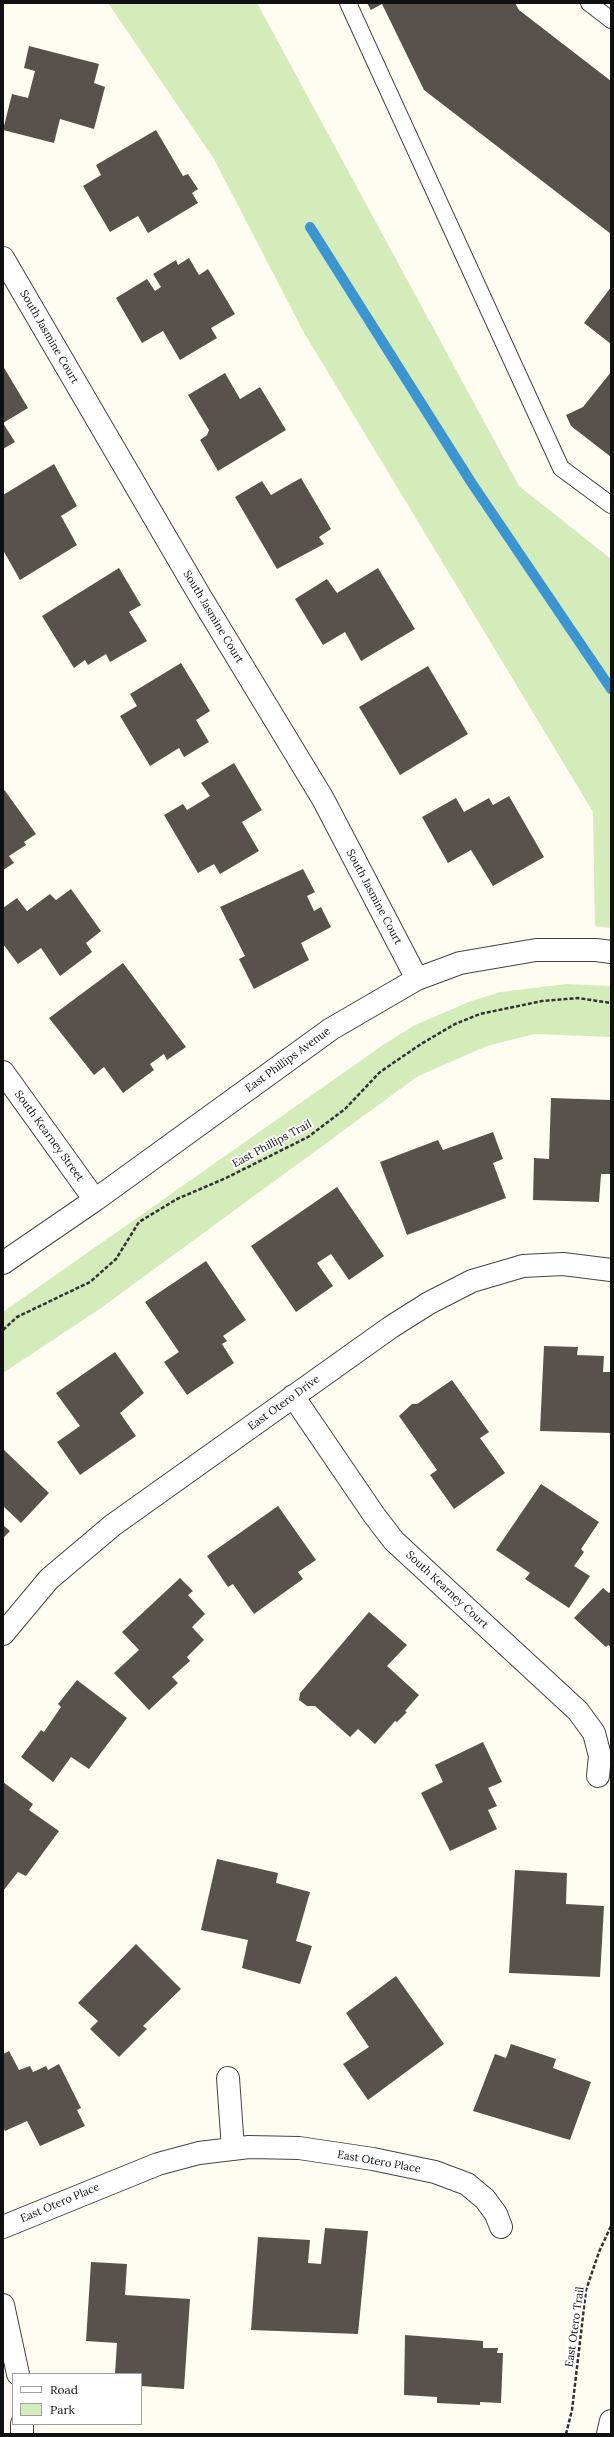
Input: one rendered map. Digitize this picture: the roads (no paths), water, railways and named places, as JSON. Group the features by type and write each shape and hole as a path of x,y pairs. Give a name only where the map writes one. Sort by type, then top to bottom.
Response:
{"street":[{"name":"South Jasmine Court","path":"3,258 200,596 323,799 417,979"},
{"name":"East Phillips Avenue","path":"3,1263 95,1200 332,1028 417,979 460,963 536,950 596,950 611,952"},
{"name":"South Kearney Street","path":"3,1072 95,1200"},
{"name":"East Otero Drive","path":"3,1634 49,1579 113,1525 391,1327 429,1304 472,1281 523,1266 563,1264 611,1270"},
{"name":"South Kearney Court","path":"293,1396 374,1515 394,1541 578,1711 594,1733 600,1756 598,1776"},
{"path":"228,2078 233,2149"},
{"name":"East Otero Place","path":"3,2227 158,2164 199,2153 233,2149 298,2148 373,2159 435,2172 467,2184 485,2200 496,2214 501,2227"},
{"path":"3,2305 18,2373"},
{"path":"608,2434 611,2420"}],"lane":[{"path":"348,3 561,468 611,505"},
{"path":"589,3 611,20"}],"waterway":[{"path":"310,227 471,482 611,689"}]}
